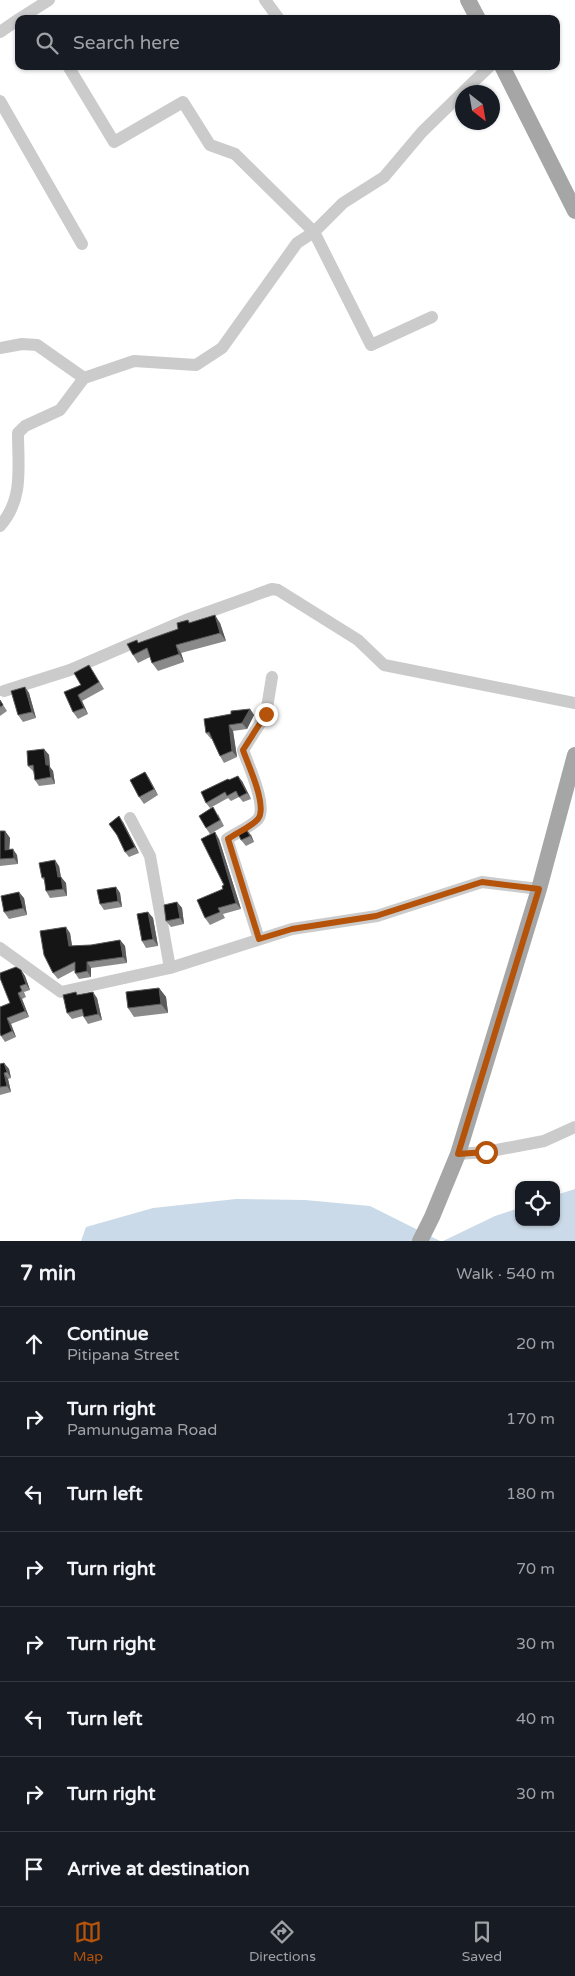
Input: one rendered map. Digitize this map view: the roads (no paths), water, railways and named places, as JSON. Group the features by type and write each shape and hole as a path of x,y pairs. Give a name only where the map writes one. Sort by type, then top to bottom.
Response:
{"main road":[{"path":"468,0 476,15"},
{"path":"504,70 575,211"},
{"path":"424,1235 458,1154 539,889 574,764"}],"street":[{"path":"36,14 49,0"},
{"path":"265,0 276,15"},
{"path":"0,32 15,22"},
{"path":"70,70 114,142 183,102 210,145 235,154 314,232 371,345 432,317"},
{"path":"471,85 486,70"},
{"path":"0,526 9,516 16,498 18,483 18,433 25,426 60,410 84,378 134,361 196,365 222,348 297,243 314,232 343,203 384,177 422,132 455,101"},
{"path":"0,102 82,244"},
{"path":"0,348 22,344 37,345 84,378"},
{"path":"4,691 70,670 186,620 272,589 278,590 358,640 384,665 575,703"},
{"path":"259,939 228,839 257,820 260,814 259,795 243,750 266,714 272,677"},
{"path":"130,818 150,856 170,968"},
{"path":"0,948 61,992 170,968 292,929 376,916 482,882 539,889"},
{"path":"458,1154 486,1152 544,1141 575,1127"}],"water":[{"path":"575,1189 575,1241 443,1241 495,1216 515,1209 515,1226 560,1226 560,1194"},
{"path":"236,1199 305,1200 370,1206 440,1241 81,1241 86,1227 153,1208"}]}
